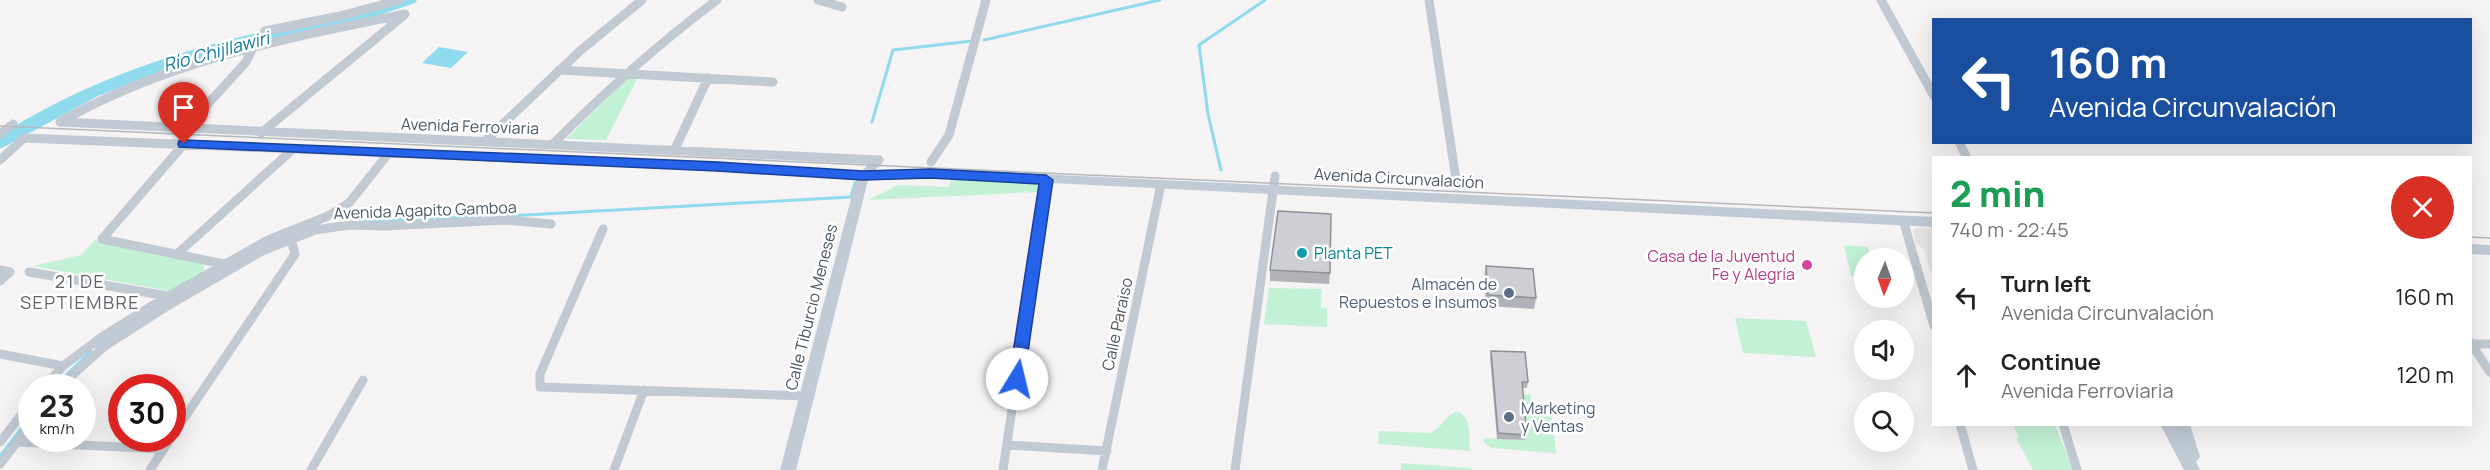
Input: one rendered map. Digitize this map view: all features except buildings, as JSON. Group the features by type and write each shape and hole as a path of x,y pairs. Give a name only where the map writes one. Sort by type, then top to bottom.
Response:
{"street":[{"path":"185,129 246,62 265,31 340,16 400,0"},
{"path":"485,141 559,70 615,20 642,0"},
{"path":"553,144 623,75 672,33 717,0"},
{"path":"818,0 842,7"},
{"path":"931,162 950,135 986,0"},
{"path":"1429,0 1457,186"},
{"path":"1881,0 1932,92"},
{"path":"255,44 405,14 261,133"},
{"name":"Avenida Ferroviaria","path":"0,160 24,138 717,166 863,176 879,160 60,122 83,107 123,90 255,44"},
{"path":"559,70 773,82"},
{"path":"675,149 708,78"},
{"path":"0,134 13,124"},
{"path":"413,154 436,139"},
{"path":"184,144 102,239 224,264"},
{"path":"176,255 292,150"},
{"name":"Avenida Agapito Gamboa","path":"56,374 103,336 168,296 268,240 328,216 349,203 388,154"},
{"name":"Avenida Circunvalación","path":"863,176 930,173 1161,184 1274,182 1932,222"},
{"name":"Calle Tiburcio Meneses","path":"788,470 863,176"},
{"path":"1003,470 1046,180"},
{"path":"1235,470 1274,182"},
{"name":"Calle Paraiso","path":"1102,470 1161,184"},
{"name":"Avenida Agapito Gamboa","path":"74,374 105,346 169,305 262,251 315,230 349,225 384,226 506,220 550,224"},
{"path":"1904,220 1932,319"},
{"path":"603,229 540,374 540,387 807,396"},
{"path":"186,416 295,254 291,239"},
{"path":"2472,249 2490,250"},
{"path":"0,270 10,272 0,281"},
{"path":"29,272 168,296"},
{"path":"2472,343 2490,344"},
{"path":"2472,345 2490,372"},
{"path":"0,354 63,366"},
{"path":"311,470 363,380"},
{"path":"614,470 644,390"},
{"path":"0,442 18,419"},
{"path":"1961,426 1973,470"},
{"path":"2064,426 2077,470"},
{"path":"2168,426 2194,470"},
{"path":"2183,426 2194,470"},
{"path":"0,464 18,440"},
{"path":"16,442 108,446"},
{"path":"1007,445 1107,451"},
{"path":"150,470 162,452"}],"shaded area":[{"path":"1916,228 1932,229 1932,277 1924,249 1916,244 1913,231"}],"green space":[{"path":"627,78 637,79 606,140 566,139"},
{"path":"951,180 1039,183 1038,192 868,200 899,185 949,187"},
{"path":"95,240 201,263 204,266 203,272 169,291 33,266 81,255"},
{"path":"1844,245 1868,247 1854,248 1854,276 1851,276"},
{"path":"1269,288 1322,289 1321,308 1327,308 1327,327 1264,324"},
{"path":"1735,318 1806,321 1816,357 1743,353"},
{"path":"1521,394 1531,395 1532,408 1551,408 1556,453 1492,448 1484,443 1484,438 1525,440"},
{"path":"1456,412 1465,417 1467,422 1470,451 1378,444 1379,431 1429,433"},
{"path":"2014,426 2055,426 2073,470 2033,470 2016,438 2019,437"},
{"path":"1401,463 1471,468 1471,470 1401,470"}],"water":[{"path":"439,47 468,52 451,68 422,63"}],"waterway":[{"name":"Río Chijllawiri","path":"0,143 60,107 157,66 224,46 353,18 409,0"},
{"path":"984,40 1160,0"},
{"path":"1221,170 1208,114 1199,45 1265,0"},
{"path":"872,122 893,50 972,41"},
{"path":"508,216 851,197 855,183"},
{"path":"361,221 481,217"},
{"path":"96,347 121,330"},
{"path":"67,374 91,351"},
{"path":"0,456 18,433"}],"tram line":[{"path":"0,126 1932,213"},
{"path":"2472,237 2490,238"}],"place":[{"name":"Planta PET","path":"1302,253"},
{"name":"Casa de la Juventud Fe y Alegría","path":"1807,265"},
{"name":"Almacén de Repuestos e Insumos","path":"1509,293"},
{"name":"Marketing y Ventas","path":"1509,417"}],"district":[{"name":"21 DE SEPTIEMBRE","path":"80,291"}],"route":[{"path":"184,144 717,166 762,171 863,176 930,173 1046,180 1017,379"}]}
